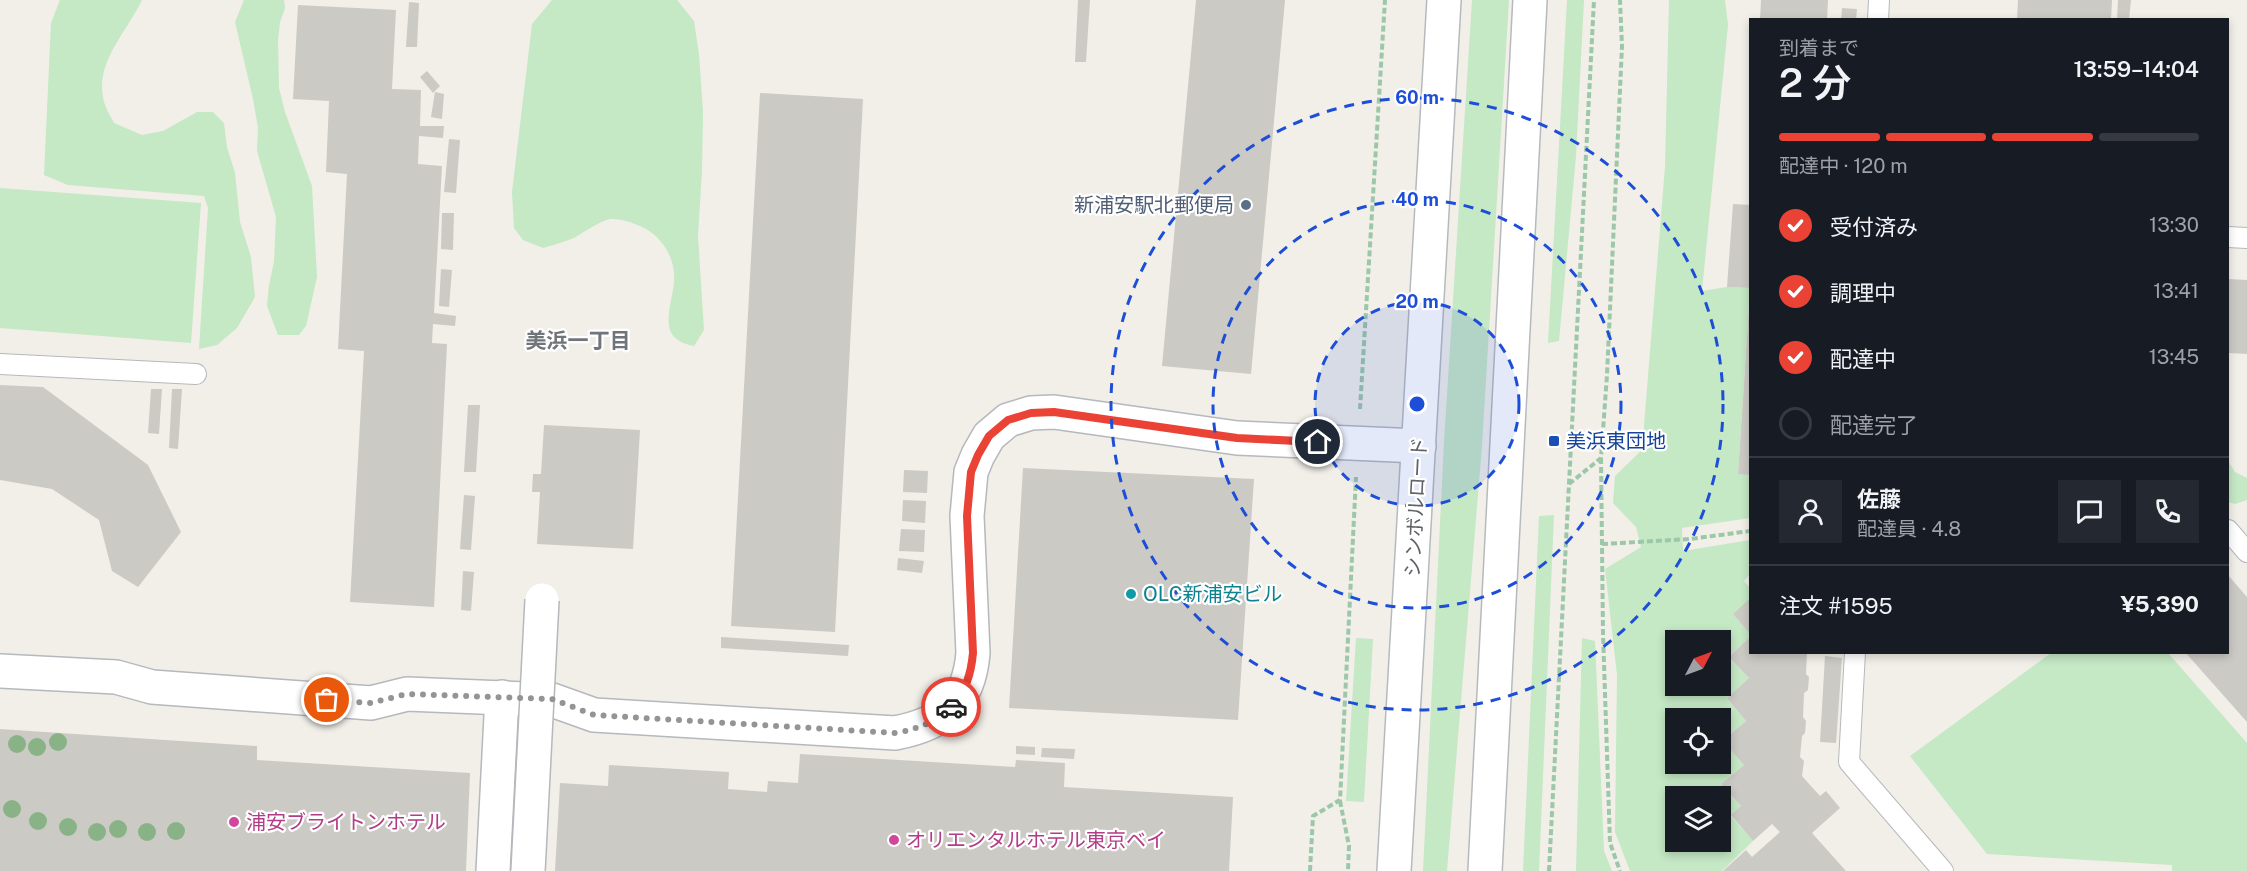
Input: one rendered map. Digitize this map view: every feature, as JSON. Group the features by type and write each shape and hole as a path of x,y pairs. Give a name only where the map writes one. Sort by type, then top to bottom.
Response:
{"street":[{"name":"シンボルロード","path":"1394,871 1444,0"},
{"path":"1485,871 1530,0"},
{"path":"0,671 116,677 152,687 371,703 407,694 552,699 594,715 895,733 915,729 939,719 959,699 971,675 973,653 967,516 971,472 989,436 1008,420 1031,413 1054,412 1237,438 1419,446"},
{"path":"528,871 542,600"},
{"path":"493,871 502,698"}],"lane":[{"path":"1878,18 1879,0"},
{"path":"2229,237 2247,238"},
{"path":"0,364 196,374"},
{"path":"2229,531 2247,552"},
{"path":"1855,654 1849,762 1943,871"}],"path":[{"path":"1360,414 1385,0"},
{"path":"1549,871 1594,0"},
{"path":"1620,0 1622,46 1601,458 1610,843 1620,871"},
{"path":"1569,485 1601,458"},
{"path":"1348,871 1348,846 1340,800 1356,475"},
{"path":"1602,544 1690,539 1749,531"},
{"path":"1310,871 1313,816 1340,800"}],"green space":[{"path":"60,0 142,0 115,46 104,71 102,84 104,100 114,123 142,135 163,131 197,112 213,112 224,123 227,147 235,173 240,222 251,257 255,297 237,328 217,345 199,349 208,208 204,196 68,185 44,175 51,23"},
{"path":"244,0 284,0 285,8 280,22 278,40 279,88 285,112 312,186 317,277 306,326 299,335 278,335 267,306 274,262 276,217 257,151 258,128 235,22"},
{"path":"552,0 677,0 694,21 703,112 698,236 704,330 694,346 674,337 670,330 669,313 674,283 673,267 664,245 646,229 619,219 611,219 597,224 574,238 543,248 523,240 514,228 512,192 532,24"},
{"path":"1472,0 1509,0 1482,446 1447,871 1423,871 1444,442"},
{"path":"1567,0 1584,0 1576,156 1559,341 1548,343"},
{"path":"1669,0 1725,0 1728,25 1702,291 1727,287 1749,288 1738,473 1749,475 1749,518 1682,528 1683,551 1749,540 1749,575 1744,581 1749,587 1749,599 1733,614 1749,633 1749,638 1731,655 1731,630 1665,630 1665,696 1729,696 1727,698 1746,721 1731,735 1731,708 1665,708 1665,774 1731,774 1731,749 1744,765 1721,784 1723,786 1665,786 1665,852 1731,852 1731,816 1753,841 1722,871 1630,871 1615,832 1617,675 1605,569 1641,547 1636,527 1613,503 1615,476 1642,450 1665,167"},
{"path":"0,188 201,203 191,343 0,328"},
{"path":"2229,463 2235,472 2247,478 2247,500 2235,504 2229,502"},
{"path":"1554,515 1539,871 1523,871 1539,516"},
{"path":"1356,638 1373,639 1364,802 1346,801"},
{"path":"1582,638 1595,641 1604,851 1612,871 1576,871"},
{"path":"2050,654 2169,654 2247,743 2247,871 2172,871 2172,865 1987,854 1910,756"},
{"path":"1731,659 1749,678 1731,694"},
{"path":"1731,795 1741,806 1731,816"}],"building":[{"path":"1078,0 1090,0 1086,62 1075,62"},
{"path":"1196,0 1285,0 1251,374 1162,366"},
{"path":"1761,0 1828,0 1827,18 1760,18"},
{"path":"2018,0 2112,0 2111,18 2017,18"},
{"path":"2118,0 2131,0 2129,18 2117,18"},
{"path":"409,2 419,3 417,47 406,47"},
{"path":"298,5 396,10 392,89 421,90 420,126 444,126 443,138 419,136 418,164 442,166 434,313 456,316 455,326 433,324 432,343 447,344 434,607 350,602 364,351 338,349 347,174 326,172 329,101 293,99"},
{"path":"1842,8 1857,9 1856,18 1841,18"},
{"path":"427,71 440,86 433,93 420,77"},
{"path":"435,92 444,94 442,119 431,117"},
{"path":"760,93 863,99 835,632 731,626"},
{"path":"449,139 460,140 456,193 444,192"},
{"path":"1733,204 1749,205 1749,288 1727,287"},
{"path":"442,213 454,213 453,250 441,249"},
{"path":"441,269 452,270 449,307 439,306"},
{"path":"2229,279 2247,280 2247,354 2229,353"},
{"path":"1749,306 1749,475 1738,474"},
{"path":"0,385 43,387 148,465 181,532 138,587 112,571 99,520 52,489 0,480"},
{"path":"151,389 162,389 159,434 148,433"},
{"path":"172,389 182,389 178,449 169,448"},
{"path":"468,405 480,405 476,472 464,472"},
{"path":"544,425 640,430 633,549 537,544 540,492 532,492 533,474 541,474"},
{"name":"OLC新浦安ビル","path":"1023,468 1254,479 1238,720 1009,708"},
{"path":"904,470 928,471 927,493 903,492"},
{"path":"464,495 475,496 471,550 460,549"},
{"path":"903,500 926,501 925,523 902,521"},
{"path":"901,529 925,530 924,552 899,551"},
{"path":"898,558 924,561 922,573 897,570"},
{"path":"463,571 474,572 471,611 461,610"},
{"path":"2229,576 2247,597 2247,722 2187,654 2229,654"},
{"path":"1749,599 1749,633 1733,614"},
{"path":"721,637 849,645 848,656 721,648"},
{"path":"1749,638 1749,654 1807,654 1806,674 1809,677 1808,690 1804,693 1803,717 1806,721 1800,757 1804,761 1802,776 1820,796 1826,791 1840,808 1812,833 1846,871 1723,871 1746,850 1752,857 1780,832 1772,824 1753,841 1731,815 1741,806 1731,795 1731,786 1721,784 1744,765 1731,750 1731,734 1746,721 1727,698 1749,678 1731,659 1731,655"},
{"path":"1825,656 1842,658 1836,743 1820,742"},
{"name":"浦安ブライトンホテル","path":"0,729 257,746 257,760 470,773 466,871 0,871"},
{"path":"1016,746 1035,747 1035,755 1016,754"},
{"path":"1042,748 1075,749 1074,759 1041,757"},
{"name":"オリエンタルホテル東京ベイ","path":"800,754 1015,767 1016,760 1065,763 1064,787 1233,797 1229,871 555,871 560,783 608,786 609,765 729,772 728,789 767,792 768,781 798,783"}],"way so far":[{"path":"327,700 371,703 407,694 552,699 594,715 675,718 895,733 915,729 939,719 951,707"}],"place":[{"name":"新浦安駅北郵便局","path":"1246,205"},
{"name":"美浜東団地","path":"1554,441"},
{"name":"OLC新浦安ビル","path":"1131,594"},
{"name":"浦安ブライトンホテル","path":"234,822"},
{"name":"オリエンタルホテル東京ベイ","path":"894,840"}],"district":[{"name":"美浜一丁目","path":"578,340"}],"route":[{"path":"951,707 959,699 971,675 973,653 967,516 971,472 989,436 1008,420 1031,413 1054,412 1237,438 1318,442"}]}
